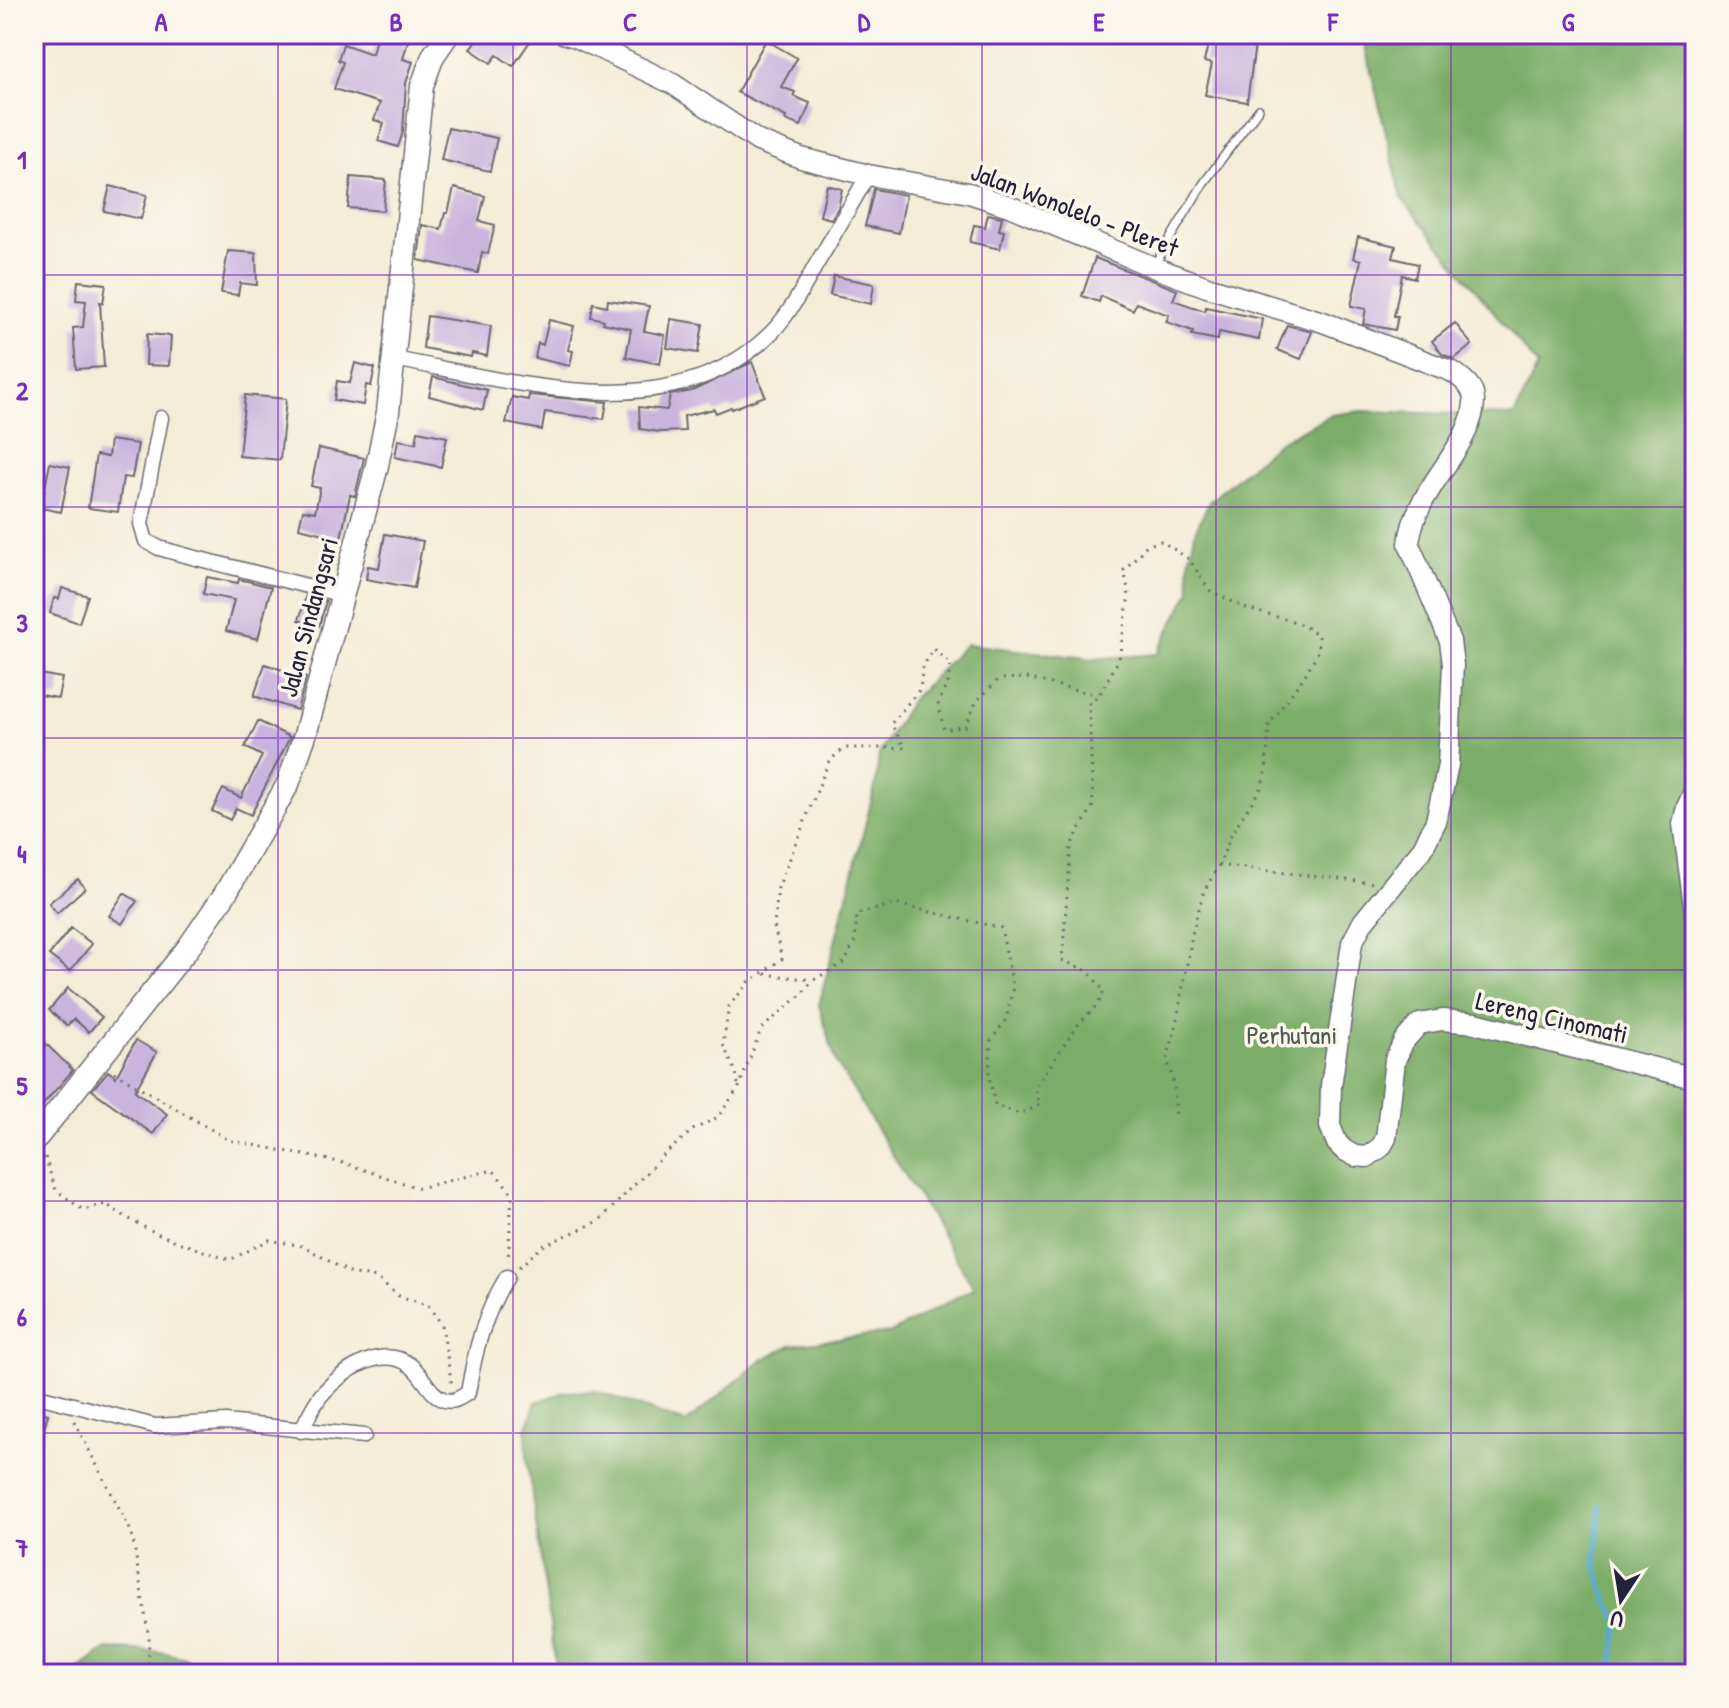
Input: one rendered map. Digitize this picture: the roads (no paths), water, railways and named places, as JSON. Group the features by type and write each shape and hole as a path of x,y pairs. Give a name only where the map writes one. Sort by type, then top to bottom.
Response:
{"main road":[{"path":"422,86 430,34"},
{"name":"Jalan Sindangsari","path":"36,1138 188,948 225,894 288,784 305,735 379,456 388,412 422,86 433,56 448,34"},
{"name":"Jalan Wonolelo - Pleret","path":"565,34 673,84 758,141 801,158 868,175 969,193 1009,206 1153,267 1207,287 1323,322 1453,372 1471,388 1474,400"},
{"name":"Lereng Cinomati","path":"1474,400 1470,422 1410,527 1409,544 1414,559 1450,641 1453,665 1448,765 1436,821 1423,848 1363,922 1352,943 1331,1086 1330,1126 1337,1143 1344,1150 1355,1156 1367,1157 1376,1153 1386,1138 1395,1060 1404,1041 1419,1024 1442,1020 1475,1023 1686,1076 1695,1073"},
{"path":"1695,790 1683,824 1695,913"}],"street":[{"path":"394,359 597,393 629,393 705,376 736,361 774,330 794,305 868,175"},
{"path":"161,418 141,524 146,541 171,552 343,595"},
{"path":"301,1431 322,1394 361,1363 383,1356 410,1365 444,1400 455,1401 468,1393 477,1341 491,1302 507,1277"},
{"path":"34,1395 155,1426 226,1422 364,1436"}],"lane":[{"path":"1153,267 1203,184 1259,109"}],"waterway":[{"path":"1600,1506 1596,1565 1605,1595 1619,1622 1611,1674"}],"park label":[{"name":"Perhutani","path":"1292,1034"}]}
